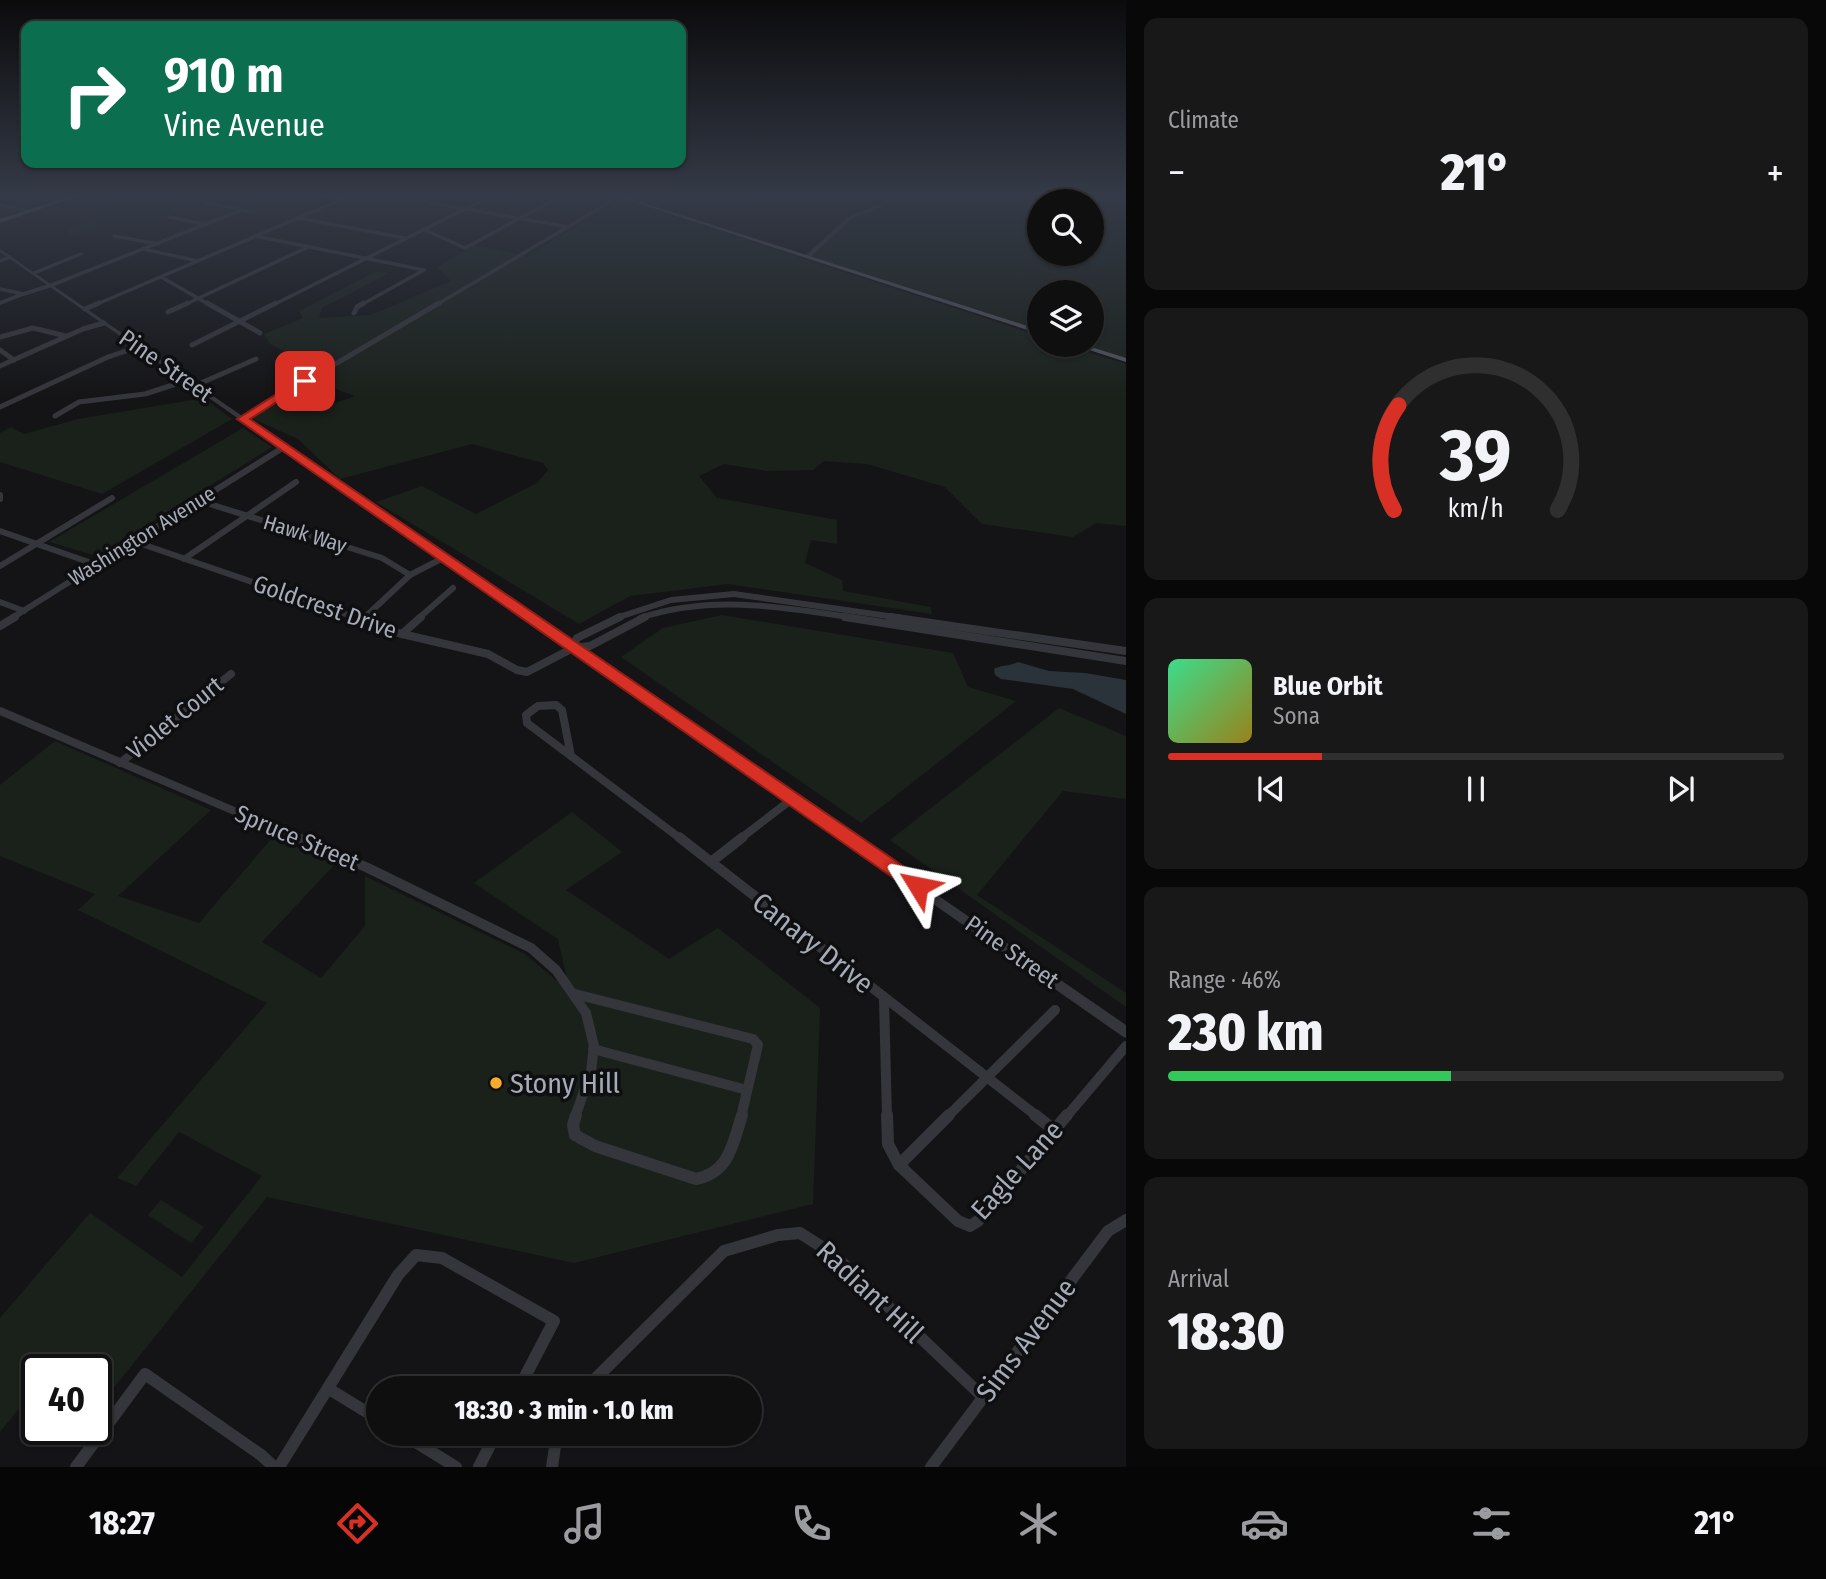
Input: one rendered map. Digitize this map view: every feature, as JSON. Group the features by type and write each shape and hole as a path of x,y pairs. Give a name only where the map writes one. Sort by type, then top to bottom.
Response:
{"main road":[{"path":"824,262 1027,328"},
{"path":"1104,353 1126,360"}],"street":[{"name":"Pine Street","path":"18,262 1126,1032"},
{"path":"34,273 60,262"},
{"path":"0,303 110,262"},
{"path":"85,309 194,262"},
{"path":"168,312 275,262"},
{"path":"192,345 355,262"},
{"path":"354,313 357,307 424,270 386,262"},
{"path":"242,419 508,262"},
{"path":"161,276 260,333"},
{"path":"0,289 24,294"},
{"path":"0,366 66,336 106,324"},
{"path":"0,337 36,327 45,327 66,336"},
{"path":"0,407 108,356 141,346"},
{"path":"0,350 14,360"},
{"path":"55,416 79,402 140,395 191,383 256,359"},
{"name":"Washington Avenue","path":"0,626 284,447"},
{"path":"184,559 296,482"},
{"path":"0,566 112,498"},
{"name":"Hawk Way","path":"197,500 382,558 410,575"},
{"path":"0,531 97,565"},
{"name":"Goldcrest Drive","path":"133,541 402,634 488,654 517,670 527,672 573,648"},
{"path":"362,620 410,575 443,558"},
{"path":"402,634 453,588"},
{"path":"573,648 580,636 617,617 653,603 706,594 938,622 1126,651"},
{"path":"573,648 590,646 641,618 671,609 758,600 938,632 1126,661"},
{"path":"0,601 24,611"},
{"path":"938,622 938,632"},
{"name":"Violet Court","path":"120,762 231,674"},
{"name":"Canary Drive","path":"571,756 562,710 556,705 538,706 526,715 527,723 711,862 884,1000 1054,1130"},
{"name":"Spruce Street","path":"0,710 368,868 500,930 551,963 584,1010 594,1040 593,1049"},
{"path":"711,862 792,799"},
{"path":"575,994 753,1040 758,1045 747,1090 733,1141 720,1169 713,1176 695,1179 595,1146 575,1135 573,1125 593,1061 593,1049 747,1090"},
{"name":"Eagle Lane","path":"884,1000 888,1144 899,1165 958,1221 970,1226 978,1221 1126,1046"},
{"path":"899,1165 1055,1010"},
{"name":"Sims Avenue","path":"931,1467 1108,1231 1126,1220"},
{"name":"Radiant Hill","path":"598,1376 724,1251 778,1235 800,1233 833,1254 983,1397"},
{"path":"76,1467 145,1374 277,1467 329,1389 398,1275 416,1255 442,1258 554,1321 525,1376"},
{"path":"329,1389 366,1412"},
{"path":"422,1446 456,1467"},
{"path":"478,1467 489,1446"},
{"path":"552,1467 555,1446"}],"shaded area":[{"path":"445,262 815,262 1027,332 1027,357 1104,357 1126,364 1126,526 1096,523 1073,537 982,524 945,487 867,464 824,461 813,470 767,471 724,464 699,476 717,498 837,520 837,544 811,540 805,563 842,580 843,591 931,607 932,614 728,584 630,596 579,624 376,502 422,486 476,514 537,483 548,470 543,463 472,444 340,479 298,439 251,418 282,401 335,403 355,396 333,388 329,380 295,371 291,366 300,360 270,344 264,334 303,318 299,311 377,271 389,273 322,308 319,318 371,315 451,281 437,267"},
{"path":"824,262 1027,262 1027,266 1104,266 1104,262 1126,262 1126,360 1104,353 1104,280 1027,280 1027,328"},
{"path":"204,398 232,419 102,494 0,462 0,433 11,427 24,434 78,419"},
{"path":"243,428 272,447 97,556 49,542"},
{"path":"722,615 953,653 968,687 1016,701 861,823 621,657 663,628"},
{"path":"1018,662 1049,671 1085,673 1126,680 1126,714 1073,689 1001,679 995,675 994,669"},
{"path":"1059,708 1126,736 1126,799 1063,791 977,895 1126,993 1126,1007 890,840"},
{"path":"55,741 211,810 118,896 199,923 273,837 336,863 262,942 321,978 365,926 365,876 525,954 570,992 558,939 474,883 572,812 622,852 566,890 669,959 718,928 820,1008 813,1204 574,1263 267,1197 112,1390 112,1354 21,1354 21,1406 0,1432 0,1318 90,1213 182,1277 262,1176 179,1132 136,1186 117,1178 267,1003 78,910 95,894 0,856 0,785"},
{"path":"161,1200 204,1227 191,1243 148,1215"}],"place":[{"name":"Stony Hill","path":"496,1083"}],"route":[{"path":"305,381 242,419 918,886"}]}
